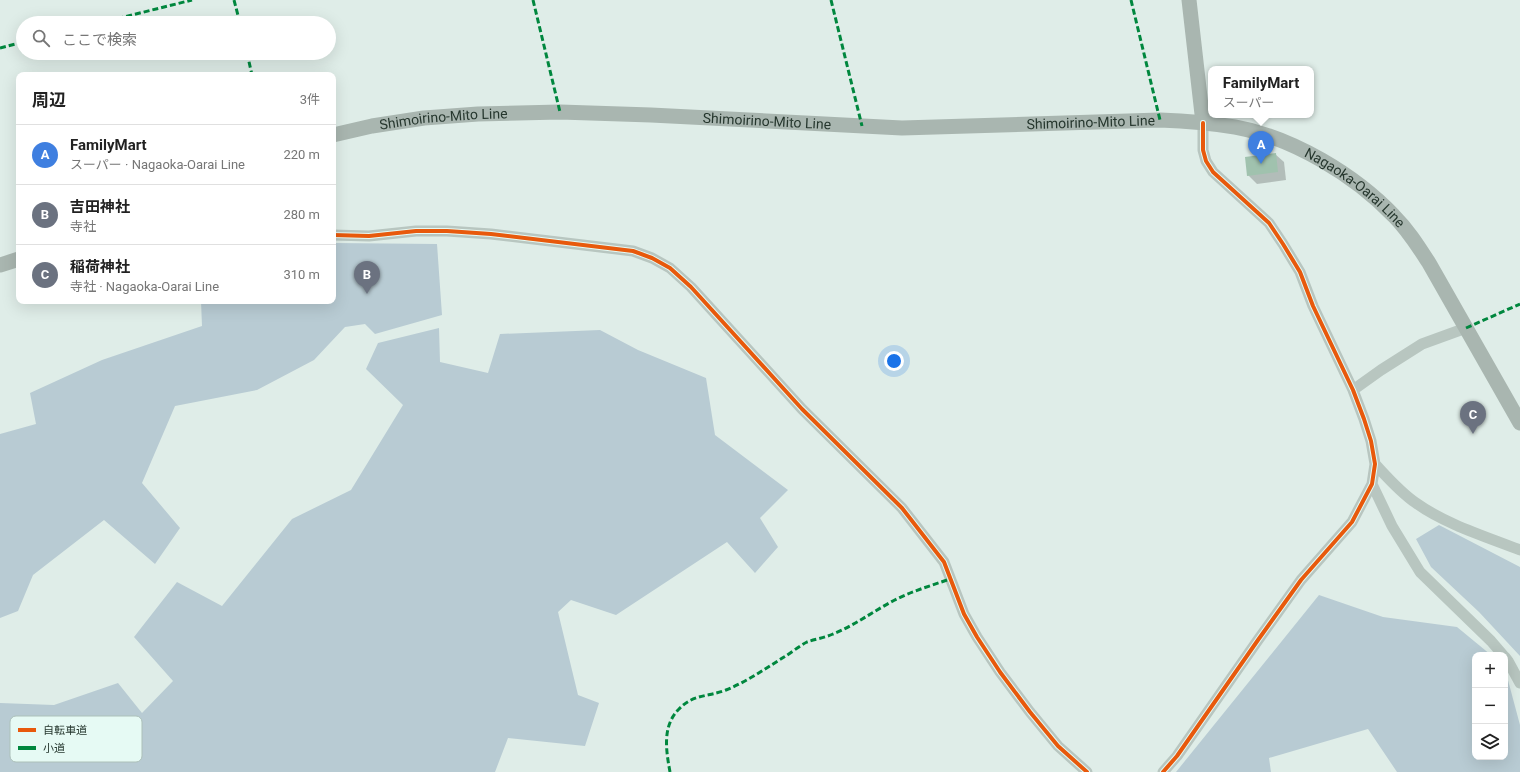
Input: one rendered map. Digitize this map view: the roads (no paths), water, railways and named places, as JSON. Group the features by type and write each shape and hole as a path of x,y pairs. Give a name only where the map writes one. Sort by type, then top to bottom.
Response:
{"main road":[{"path":"1189,0 1202,123"},
{"name":"Shimoirino-Mito Line","path":"336,134 372,126 424,118 478,114 560,112 651,115 902,128 1160,120 1202,123"},
{"name":"Nagaoka-Oarai Line","path":"1202,123 1236,127 1274,138 1324,162 1356,184 1394,216 1409,234 1429,263 1520,423"},
{"path":"0,265 16,260"}],"street":[{"path":"1163,772 1182,750 1258,640 1302,580 1352,522 1372,484 1375,464 1368,434 1353,390 1313,306 1300,272 1268,223 1213,172 1206,161 1203,150 1202,123"},
{"path":"336,235 369,236 416,231 491,234 633,252 652,258 670,268 691,287 802,409 902,508 944,562 964,614 1000,672 1050,737 1087,772"},
{"path":"1353,390 1422,344 1466,328"},
{"path":"1375,464 1403,493 1417,504 1439,517 1520,550"},
{"path":"1372,484 1392,526 1420,572 1501,652"},
{"path":"1508,661 1520,683"}],"place":[{"name":"FamilyMart","path":"1261,164"},
{"name":"吉田神社","path":"367,294"},
{"name":"稲荷神社","path":"1473,434"}]}
